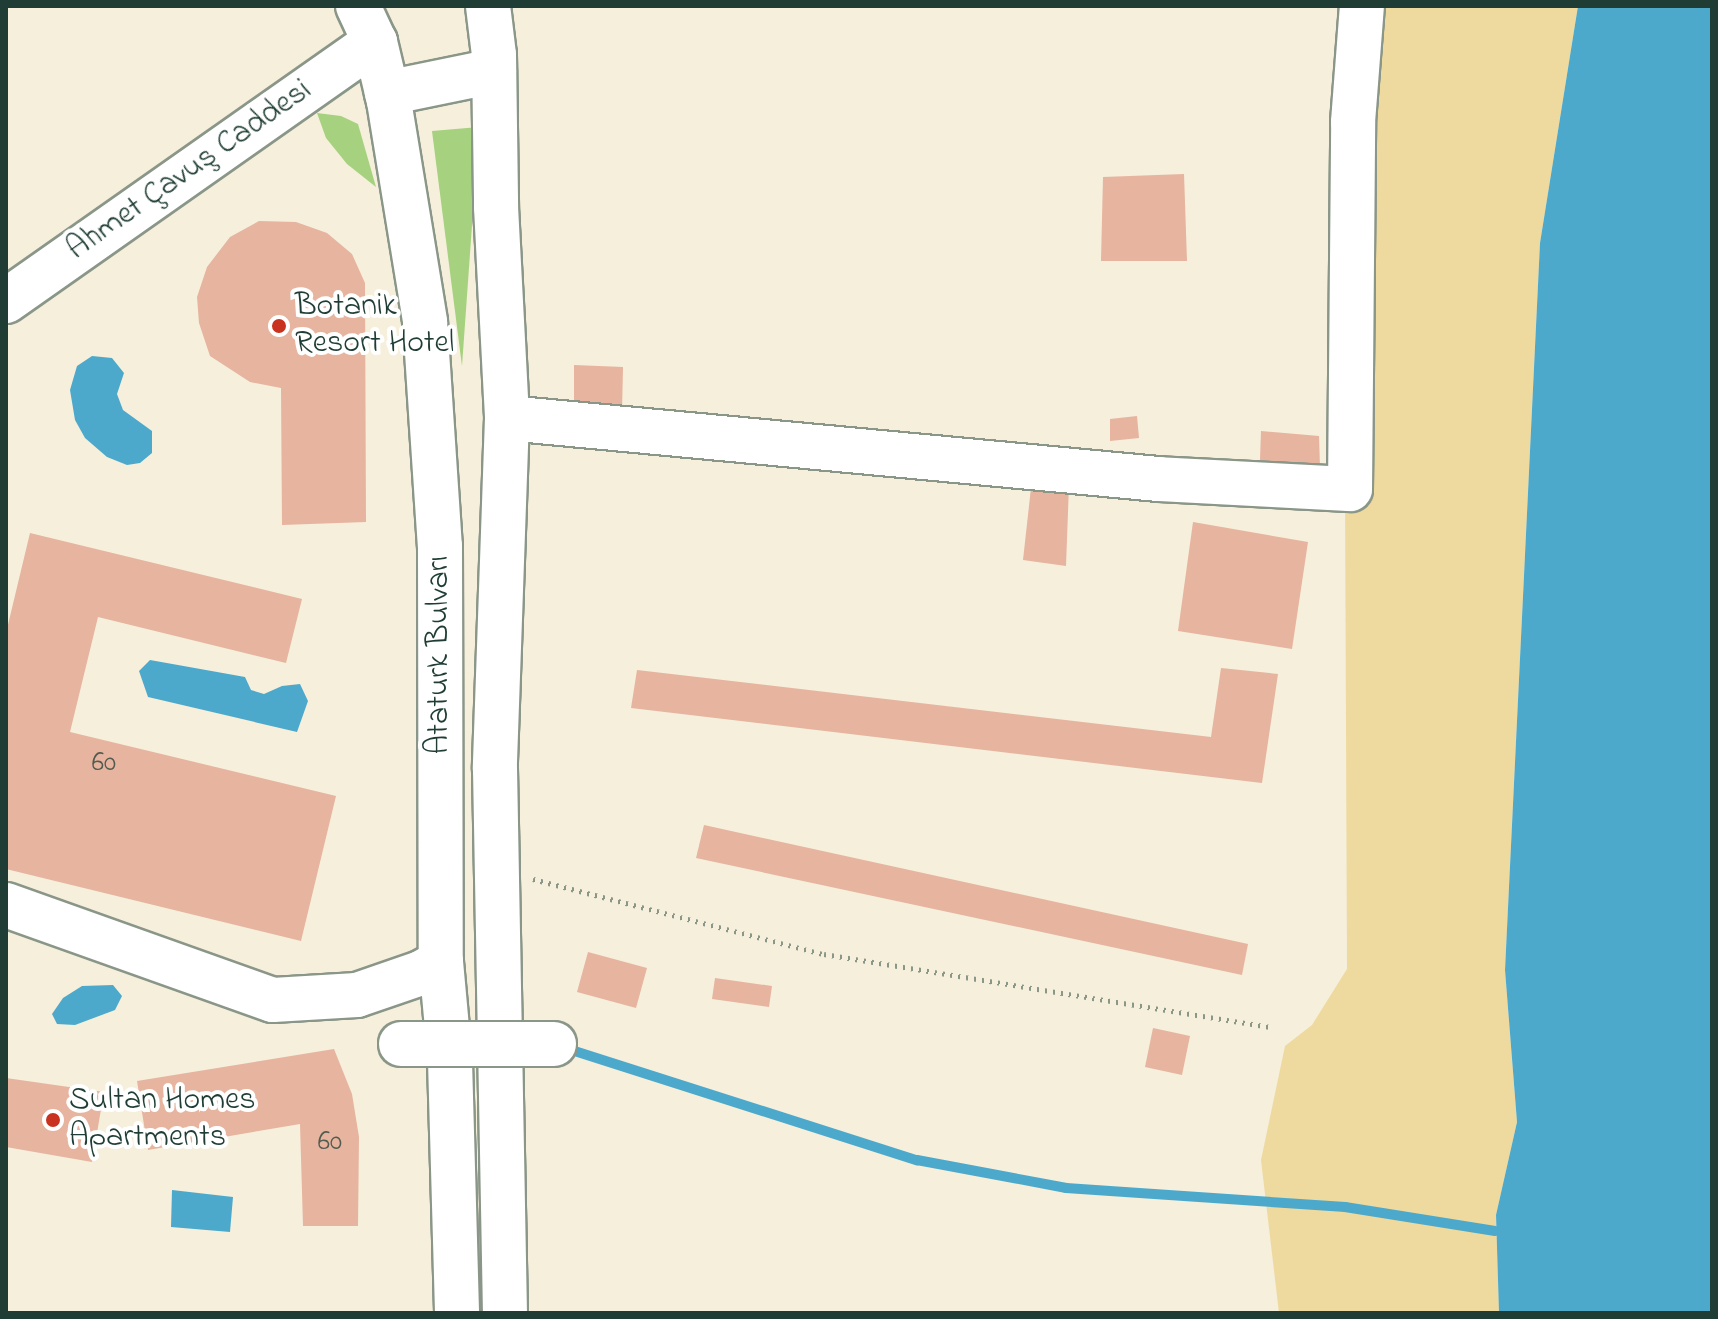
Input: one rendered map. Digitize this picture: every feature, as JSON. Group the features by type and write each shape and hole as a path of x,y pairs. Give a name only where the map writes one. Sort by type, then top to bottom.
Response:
{"main road":[{"name":"Ataturk Bulvarı","path":"488,6 494,71 496,207 507,418 495,769 505,1313"},
{"path":"507,418 1158,479 1350,489 1353,122 1362,6"},
{"name":"Ataturk Bulvarı","path":"366,24 387,93 425,322 440,546 441,962 450,1061 457,1313"},
{"name":"Ahmet Çavuş Caddesi","path":"6,301 366,24"},
{"path":"387,93 494,71"},
{"path":"6,905 273,1000 357,995 421,973 441,962"},
{"path":"401,1044 554,1044"}],"path":[{"path":"497,870 824,954 1272,1027"}],"green space":[{"path":"317,113 341,116 358,124 376,187 347,164 326,138"},
{"path":"479,127 462,366 432,131"}],"sand":[{"path":"1343,6 1578,6 1540,243 1505,970 1517,1122 1496,1215 1499,1313 1279,1313 1261,1160 1285,1046 1312,1025 1347,969"}],"water":[{"path":"1578,6 1712,6 1712,1313 1499,1313 1496,1215 1517,1122 1505,970 1540,243"},
{"path":"92,356 112,358 124,373 117,394 123,410 152,431 152,453 140,463 127,465 107,457 85,438 75,420 70,390 77,366"},
{"path":"150,660 245,677 251,690 264,694 282,686 300,684 308,701 297,732 148,697 139,671"},
{"path":"113,985 122,996 115,1010 75,1025 57,1024 52,1014 63,998 82,986"},
{"path":"172,1190 233,1197 230,1232 171,1227"}],"building":[{"path":"1184,174 1187,261 1101,261 1103,177"},
{"path":"259,221 296,222 327,233 352,254 365,283 366,522 282,525 281,388 250,382 210,356 199,323 197,297 207,267 230,237"},
{"path":"574,365 623,367 622,411 574,407"},
{"path":"1137,416 1139,438 1110,441 1110,419"},
{"path":"1261,431 1319,436 1320,468 1260,460"},
{"path":"1032,479 1069,485 1066,566 1023,560"},
{"path":"1193,522 1308,542 1292,649 1178,631"},
{"path":"30,533 302,599 286,663 98,617 70,732 336,796 301,941 6,869 6,633"},
{"path":"1221,668 1278,674 1262,783 631,708 637,670 1211,737"},
{"path":"704,825 1248,944 1242,975 696,858"},
{"path":"588,952 647,968 636,1008 577,992"},
{"path":"715,978 772,986 769,1007 712,999"},
{"path":"1153,1028 1190,1036 1182,1075 1145,1067"},
{"path":"334,1049 352,1094 359,1137 358,1226 303,1226 300,1124 148,1150 137,1081"},
{"name":"Sultan Homes Apartments","path":"6,1078 104,1092 92,1162 6,1147"}],"waterway":[{"path":"562,1047 917,1160 1066,1188 1345,1207 1495,1231"}],"place":[{"name":"Botanik Resort Hotel","path":"279,326"},
{"name":"Sultan Homes Apartments","path":"53,1120"}]}
